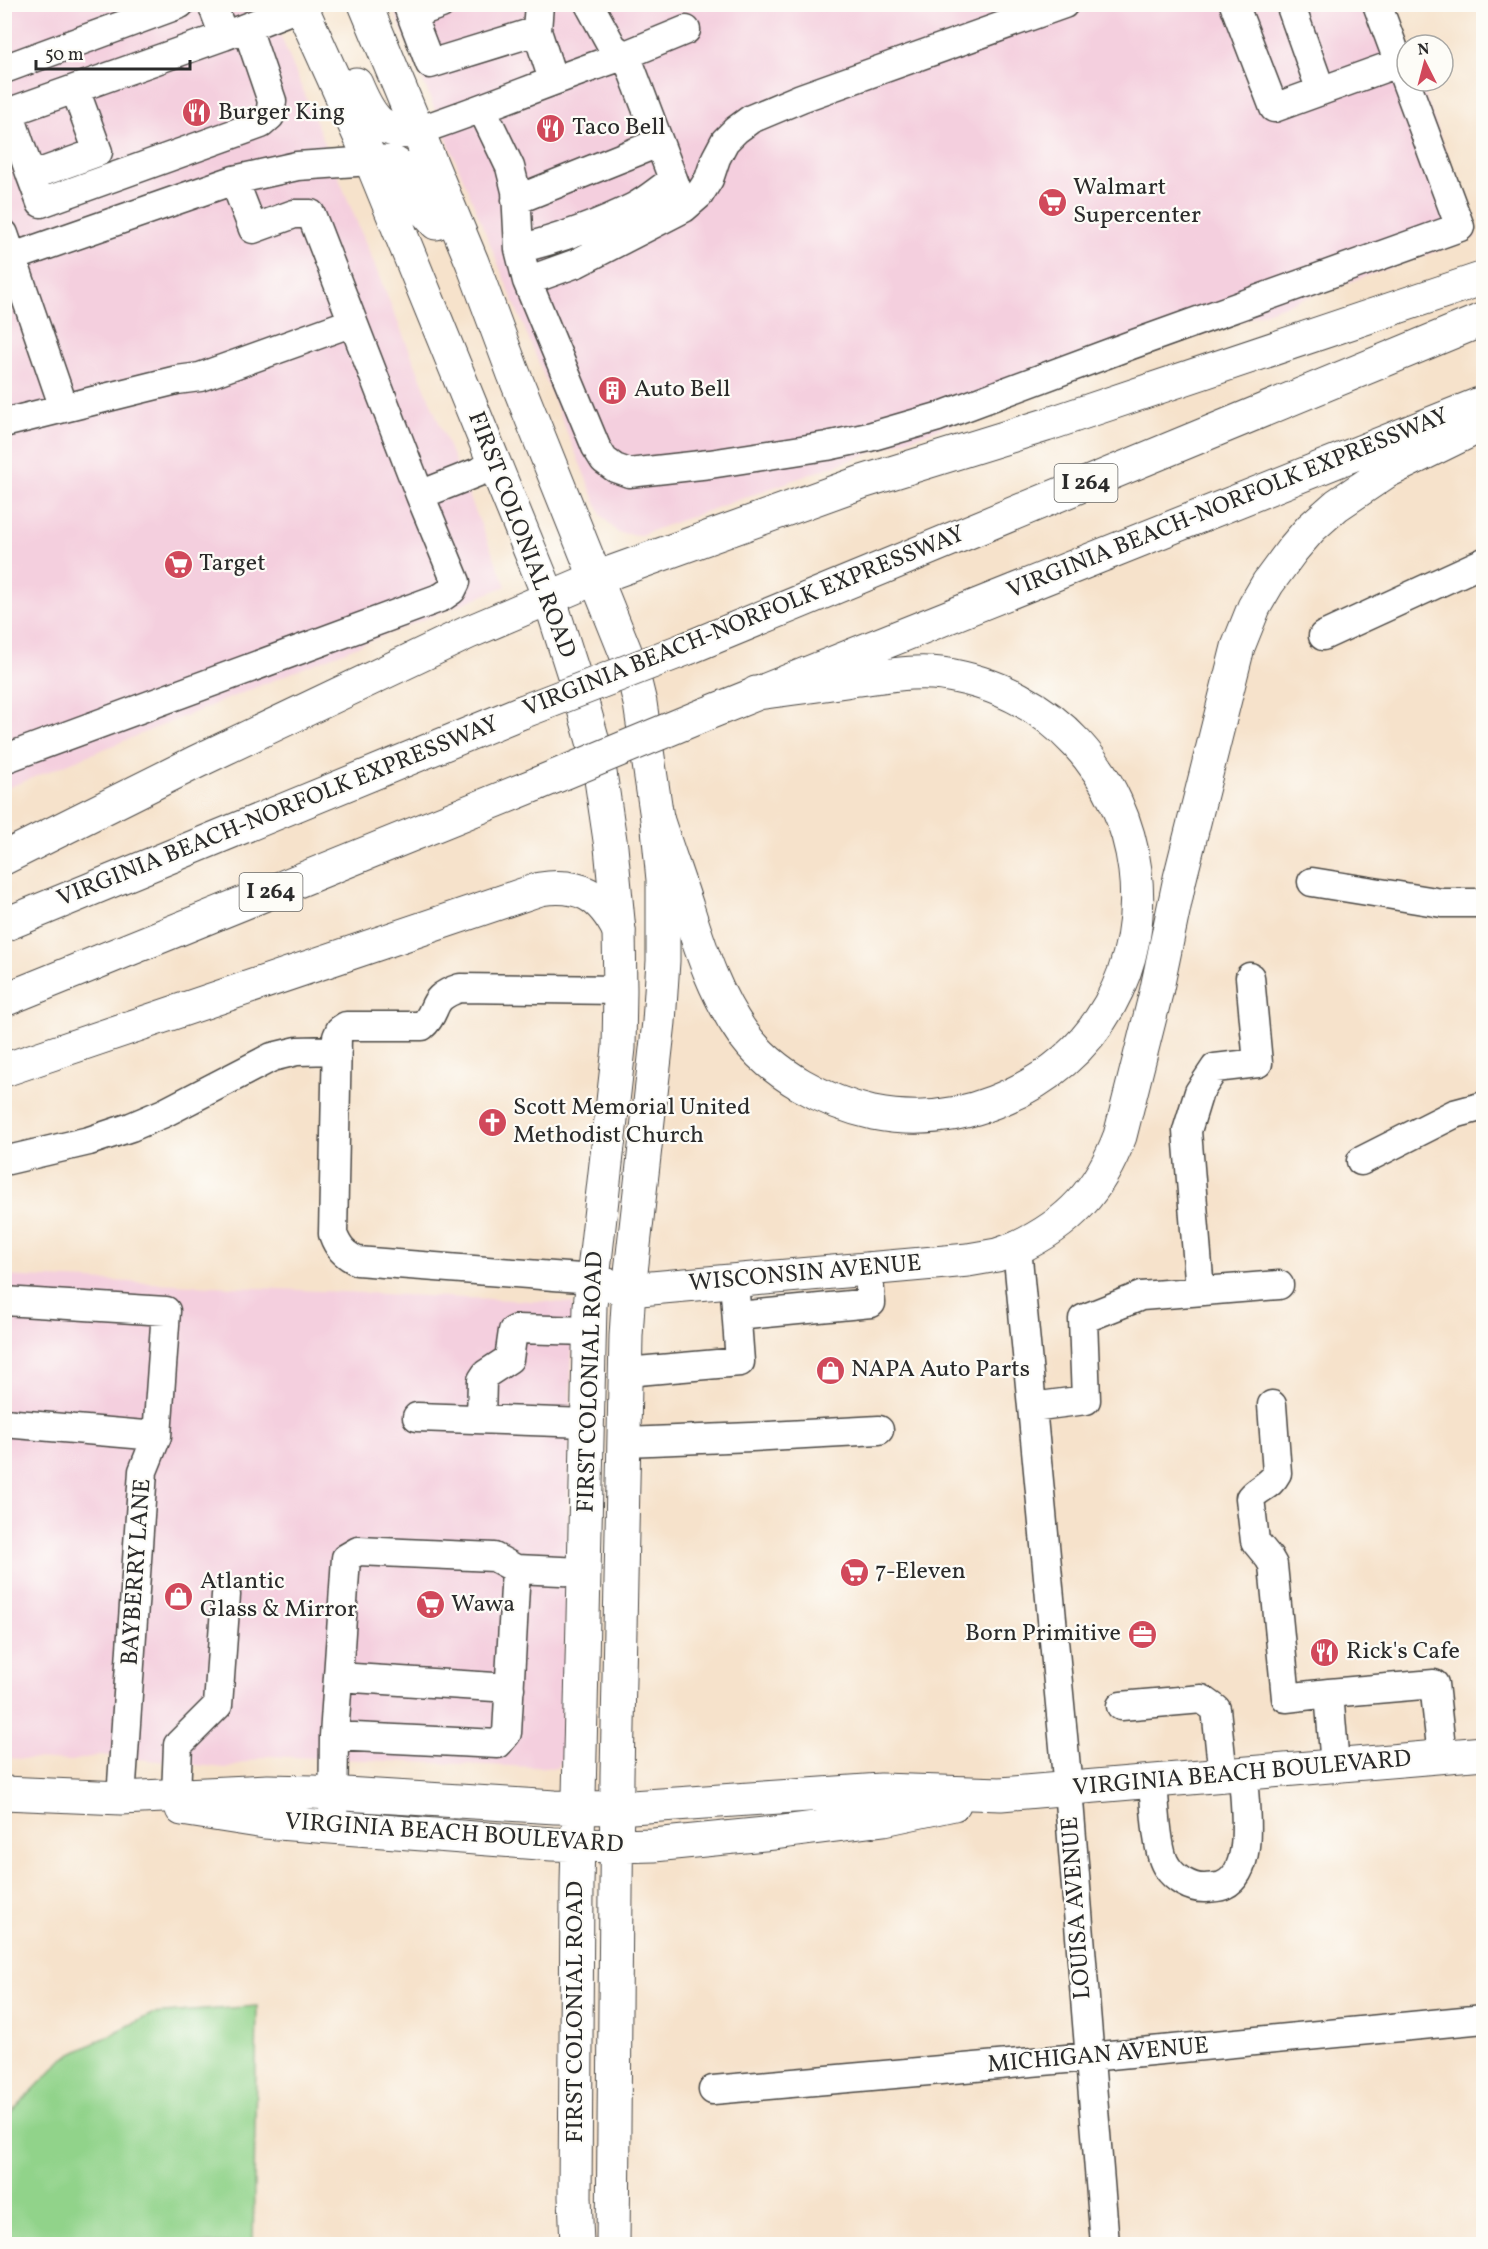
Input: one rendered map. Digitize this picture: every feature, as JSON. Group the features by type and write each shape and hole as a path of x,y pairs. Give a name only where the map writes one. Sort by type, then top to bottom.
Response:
{"main road":[{"name":"FIRST COLONIAL ROAD","path":"366,4 472,262 513,372 631,666 640,703 657,818 663,880 663,961 659,1022 630,1290 626,1372 616,1808 614,2244"},
{"name":"FIRST COLONIAL ROAD","path":"300,5 371,161 549,597 598,759 611,847 619,931 621,990 619,1048 592,1282 589,1331 578,1807 575,2185 577,2244"},
{"path":"320,50 356,83 366,106 383,126 400,132 417,131"},
{"path":"371,161 394,163 405,170 427,213 472,262"},
{"path":"4,858 207,757 467,633 596,578 862,482 1046,425 1484,278"},
{"name":"VIRGINIA BEACH-NORFOLK EXPRESSWAY","path":"4,925 522,712 688,648 1484,319"},
{"name":"VIRGINIA BEACH-NORFOLK EXPRESSWAY","path":"4,1000 756,693 1484,402"},
{"name":"WISCONSIN AVENUE","path":"592,1282 630,1290 868,1267 968,1260 997,1255 1017,1248 1044,1235 1062,1222 1079,1205 1098,1180 1114,1153 1120,1136 1156,993 1180,878 1238,646 1254,607 1299,542 1337,505 1386,472 1484,424"},
{"path":"657,818 702,956 723,1002 743,1034 757,1051 784,1073 819,1095 853,1108 884,1115 917,1117 951,1114 978,1108 1011,1095 1042,1078 1065,1061 1089,1034 1109,1005 1122,979 1131,951 1136,918 1137,886 1133,854 1112,792 1078,744 1059,726 1032,707 999,690 970,680 939,674 896,674 756,693"},
{"path":"4,1070 540,889 558,887 576,889 589,894 599,901 619,931"},
{"name":"VIRGINIA BEACH BOULEVARD","path":"4,1793 121,1798 268,1791 616,1808 881,1790 1001,1794 1484,1753"},
{"name":"VIRGINIA BEACH BOULEVARD","path":"121,1798 265,1822 617,1846 737,1837 884,1819 1001,1794"}],"street":[{"path":"4,69 152,9 180,4"},
{"path":"212,4 235,32 272,101 270,116 261,124 41,203 7,113 235,32 300,5"},
{"path":"441,4 409,10 430,64 538,18 553,80"},
{"path":"589,4 612,46 631,68 684,208"},
{"path":"527,281 577,263 684,208 699,195 709,179 725,141 752,119 801,98 1064,4"},
{"path":"1234,4 1274,108 1395,64"},
{"path":"1290,4 1321,91"},
{"path":"1377,4 1395,55"},
{"path":"417,131 482,109 686,30"},
{"path":"31,176 98,152 75,89"},
{"path":"482,109 510,167 516,200 519,249 527,281 596,447 604,460 615,468 629,473 711,464 827,446 938,417 1460,227 1409,93"},
{"path":"516,200 658,143"},
{"path":"64,408 9,245 234,180 297,166 371,161"},
{"path":"4,759 442,597 452,590 456,582 311,214 294,214 252,229 234,180"},
{"path":"519,249 554,240 636,206 673,180"},
{"path":"4,423 177,380 200,377 353,322"},
{"path":"420,495 496,465"},
{"path":"1323,636 1484,562"},
{"path":"1312,882 1442,903 1484,903"},
{"path":"1200,1291 1187,1131 1199,1092 1215,1068 1258,1063 1250,977"},
{"path":"592,1282 580,1278 357,1261 346,1256 337,1246 333,1234 337,1050 340,1030 346,1026 422,1026 428,1021 437,1000 448,992 460,988 621,990"},
{"path":"4,1161 89,1142 131,1127 164,1113 272,1057 297,1051 337,1050"},
{"path":"1361,1161 1454,1114 1484,1106"},
{"name":"LOUISA AVENUE","path":"1017,1248 1068,1789 1105,2244"},
{"path":"737,1316 871,1302 868,1267"},
{"path":"626,1372 740,1362 734,1280"},
{"path":"1032,1407 1086,1400 1083,1319 1141,1296 1279,1285"},
{"name":"BAYBERRY LANE","path":"4,1301 166,1311 157,1436 143,1471 121,1798"},
{"path":"481,1419 482,1380 486,1374 509,1359 513,1332 517,1329 589,1331"},
{"path":"1272,1405 1277,1473 1273,1482 1255,1492 1250,1498 1255,1541 1273,1565 1286,1698 1434,1684 1442,1756"},
{"path":"417,1417 587,1423"},
{"path":"4,1423 157,1436"},
{"path":"625,1442 879,1430"},
{"path":"333,1827 334,1736 346,1558 358,1551 494,1557 516,1569 583,1572"},
{"path":"334,1736 498,1744 507,1733 516,1569"},
{"path":"176,1795 178,1745 218,1705 226,1594"},
{"path":"338,1677 510,1688"},
{"path":"1329,1693 1335,1766"},
{"path":"1121,1706 1202,1699 1216,1709 1233,1775 1246,1847 1239,1872 1223,1886 1199,1888 1181,1881 1166,1866 1161,1851 1153,1782"},
{"name":"MICHIGAN AVENUE","path":"713,2090 1484,2019"}],"shaded area":[{"path":"5,5 268,5 506,586 5,789"},
{"path":"392,5 1393,5 1403,33 1395,33 1395,93 1424,93 1476,237 640,535 618,533 601,515"},
{"path":"5,1276 573,1303 562,1761 557,1768 268,1756 225,1768 100,1755 72,1761 5,1758"}],"green space":[{"path":"257,2006 253,2244 5,2244 5,2119 64,2058 152,2014"}],"place":[{"name":"Burger King","path":"197,113"},
{"name":"Taco Bell","path":"551,128"},
{"name":"Walmart Supercenter","path":"1052,202"},
{"name":"Auto Bell","path":"613,390"},
{"name":"Target","path":"178,564"},
{"name":"Scott Memorial United Methodist Church","path":"492,1122"},
{"name":"NAPA Auto Parts","path":"830,1370"},
{"name":"7-Eleven","path":"854,1572"},
{"name":"Atlantic Glass & Mirror","path":"179,1596"},
{"name":"Wawa","path":"430,1605"},
{"name":"Born Primitive","path":"1142,1634"},
{"name":"Rick's Cafe","path":"1325,1652"}]}
